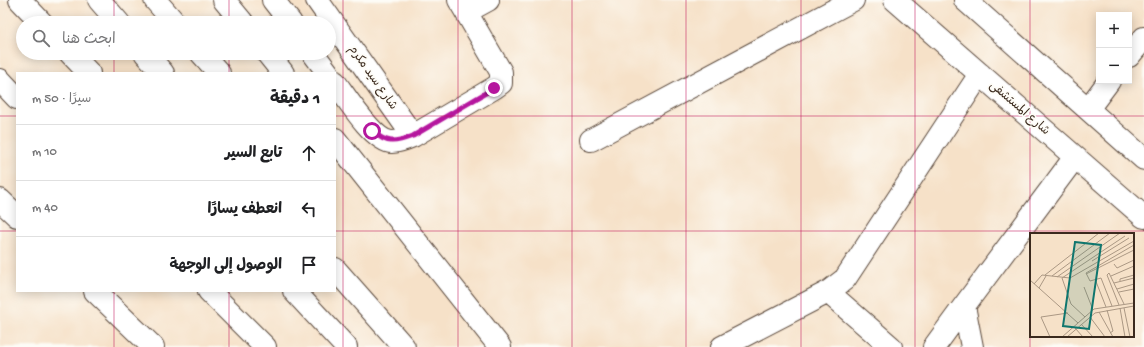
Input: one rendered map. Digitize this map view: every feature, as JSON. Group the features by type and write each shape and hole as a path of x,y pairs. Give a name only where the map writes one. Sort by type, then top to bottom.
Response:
{"street":[{"path":"20,0 35,16"},
{"path":"98,0 113,16"},
{"path":"155,0 169,16"},
{"path":"224,0 237,16"},
{"path":"273,0 286,16"},
{"name":"شارع سيد مكرم","path":"317,0 328,16"},
{"path":"336,83 372,131 380,138 390,142 401,141 413,136 500,83 501,72 462,6 488,0"},
{"path":"591,140 853,0"},
{"name":"شارع المستشفى","path":"895,0 1075,157 1142,213"},
{"path":"972,2 1144,159"},
{"name":"شارع سيد مكرم","path":"336,27 413,136"},
{"path":"1132,52 1144,38"},
{"path":"77,60 88,72"},
{"path":"151,60 162,72"},
{"path":"207,60 218,72"},
{"path":"273,60 282,72"},
{"path":"318,60 327,72"},
{"path":"722,347 828,292 845,279 980,74"},
{"path":"0,80 16,97"},
{"path":"1088,109 1107,84"},
{"path":"336,140 500,347"},
{"path":"934,347 1075,157"},
{"path":"0,200 16,215"},
{"path":"336,270 404,347"},
{"path":"96,292 154,347"},
{"path":"210,292 265,347"},
{"path":"295,292 346,347"},
{"path":"828,292 891,347"},
{"path":"964,306 972,347"}],"route":[{"path":"372,131 380,138 390,142 401,141 413,136 494,88"}]}
